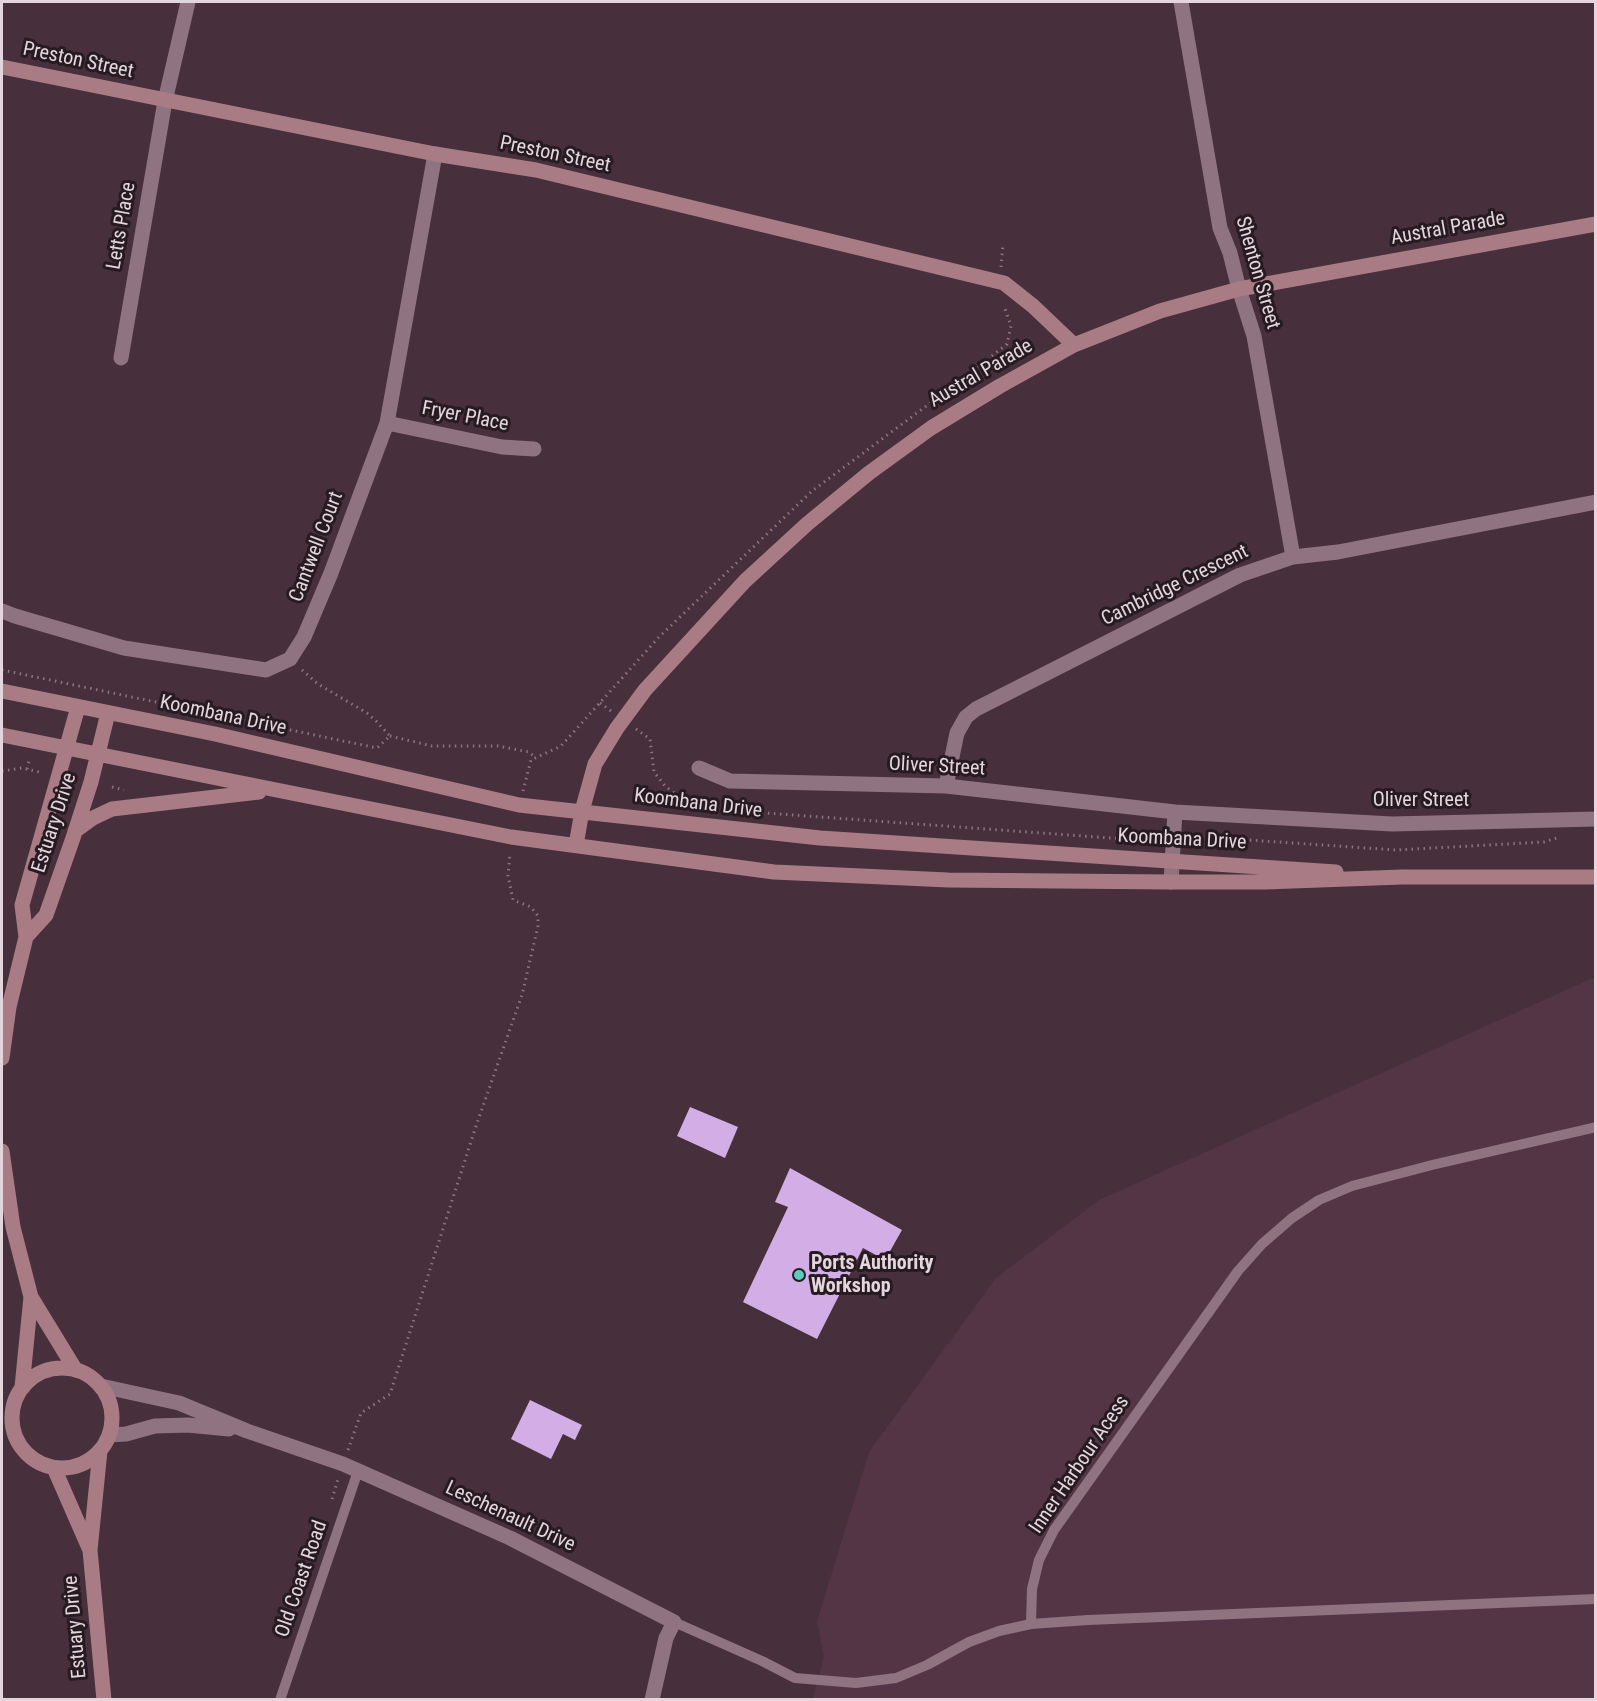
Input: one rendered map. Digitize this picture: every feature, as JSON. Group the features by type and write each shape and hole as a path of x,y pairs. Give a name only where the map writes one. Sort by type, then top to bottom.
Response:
{"main road":[{"name":"Preston Street","path":"2,67 435,154 536,170 999,282 1033,306 1074,345"},
{"name":"Austral Parade","path":"576,845 582,811 595,764 645,690 745,581 807,524 869,473 930,428 1074,345 1160,311 1239,289 1596,224"},
{"name":"Koombana Drive","path":"2,691 215,734 519,805 820,838 1402,877"},
{"name":"Estuary Drive","path":"2,1058 14,984 26,937 22,905 78,707"},
{"name":"Estuary Drive","path":"26,937 46,915 75,831 108,713"},
{"name":"Koombana Drive","path":"2,735 511,837 774,872 948,880 1171,882 1265,882 1402,877 1596,877"},
{"path":"75,831 93,818 112,809 273,790"},
{"path":"2,1151 13,1227 31,1298 75,1369"},
{"path":"21,1387 31,1298"},
{"path":"60,1367 75,1369 94,1378 110,1401 112,1418 109,1435 100,1451 79,1465 54,1468 40,1464 27,1455 18,1444 12,1430 11,1415 14,1400 21,1387 32,1377 45,1370 60,1367"},
{"name":"Estuary Drive","path":"100,1451 90,1550 104,1700"},
{"name":"Estuary Drive","path":"54,1468 90,1550"}],"street":[{"name":"Letts Place","path":"121,358 165,100 188,2"},
{"name":"Shenton Street","path":"1181,2 1220,228 1230,253 1254,336 1293,556"},
{"name":"Cantwell Court","path":"290,659 304,637 331,573 387,423 435,154"},
{"name":"Fryer Place","path":"387,423 502,447 534,449"},
{"name":"Cambridge Crescent","path":"946,786 957,734 966,717 976,709 1239,575 1293,556 1338,552 1596,502"},
{"path":"2,611 124,648 266,670 290,659"},
{"name":"Oliver Street","path":"699,768 730,781 946,786 1175,812 1392,824 1596,819"},
{"path":"1171,882 1175,812"},
{"name":"Leschenault Drive","path":"101,1386 179,1403 247,1431 343,1464 510,1538 674,1622"},
{"name":"Leschenault Drive","path":"109,1435 126,1434 155,1426 188,1425 247,1431"},
{"path":"652,1700 666,1638 674,1622"}],"lane":[{"name":"Inner Harbour Acess","path":"1031,1624 1032,1589 1039,1560 1054,1530 1238,1271 1262,1244 1292,1218 1319,1200 1352,1186 1596,1127"},
{"name":"Old Coast Road","path":"280,1700 358,1471"},
{"path":"674,1622 795,1678 856,1683 896,1678 927,1665 969,1642 999,1631 1031,1624 1596,1599"}],"path":[{"path":"519,805 531,760 561,746 658,637 812,491 1007,344 1011,326 999,282 1003,244"},
{"path":"290,659 318,684 366,713 390,736 432,746 498,746 529,752 536,758"},
{"path":"2,670 377,748 390,736"},
{"path":"600,703 650,739 654,772 665,786 686,802 721,809"},
{"path":"27,769 29,761"},
{"path":"2,771 22,768 39,772"},
{"path":"112,787 129,790"},
{"path":"733,810 1124,839 1173,835 1396,850 1544,842 1565,835"},
{"path":"331,1502 362,1413 390,1394 476,1126 522,994 538,926 538,916 531,907 513,900 508,876 511,837"}],"shaded area":[{"path":"1595,977 1595,1699 812,1700 824,1657 817,1621 869,1452 996,1278 1099,1200"}],"building":[{"path":"690,1107 738,1127 725,1158 677,1136"},
{"path":"790,1168 902,1230 885,1260 863,1248 817,1339 743,1302 788,1207 775,1202"},
{"path":"530,1400 582,1425 575,1440 563,1434 551,1459 511,1439"}],"place":[{"name":"Ports Authority Workshop","path":"799,1275"}]}
